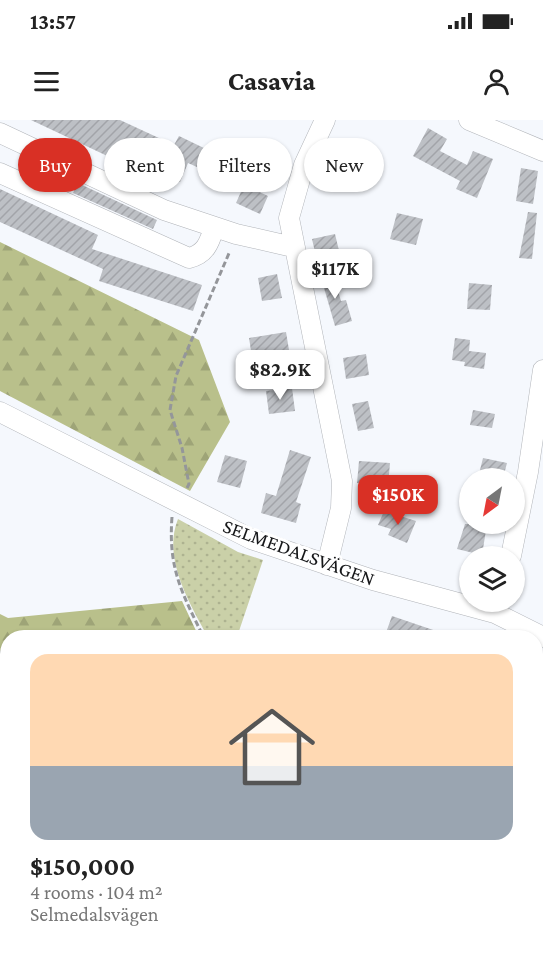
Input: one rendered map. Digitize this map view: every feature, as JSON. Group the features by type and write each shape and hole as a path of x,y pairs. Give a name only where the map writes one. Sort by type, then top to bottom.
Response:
{"street":[{"path":"325,120 304,165 289,218 293,247 322,373 342,481 341,508 327,565"},
{"path":"469,120 543,151"},
{"path":"0,133 164,210 214,228 293,247"},
{"path":"0,172 189,258 201,255 210,242 214,228"},
{"path":"513,546 528,472 543,370"},
{"name":"SELMEDALSVÄGEN","path":"0,412 251,539 404,590 459,600"},
{"name":"SELMEDALSVÄGEN","path":"505,612 532,630"}],"path":[{"path":"200,630 174,573 172,515 189,484 182,448 170,410 176,376 236,234"}],"green space":[{"path":"0,242 199,340 230,422 190,491 0,391"},
{"path":"178,519 238,552 263,560 239,630 204,630 180,580 173,549"},
{"path":"182,601 196,630 0,630 0,614 8,618"}],"building":[{"path":"31,120 120,120 159,138 104,138 104,154 92,149 92,138 69,138"},
{"path":"428,128 447,139 440,151 467,165 473,151 493,159 477,198 456,189 460,181 413,156"},
{"path":"185,139 197,145 197,167 188,163 185,170"},
{"path":"521,168 538,171 533,204 516,201"},
{"path":"0,189 98,235 92,249 202,285 193,311 99,281 103,269 0,222"},
{"path":"92,190 157,220 153,229 73,193 92,192"},
{"path":"241,192 259,192 268,196 260,214 236,203"},
{"path":"528,212 537,213 532,259 519,258"},
{"path":"397,213 423,219 416,245 390,239"},
{"path":"335,234 341,259 318,265 312,239"},
{"path":"332,271 341,301 346,300 352,321 335,326 320,274"},
{"path":"277,274 282,298 262,301 258,278"},
{"path":"469,283 492,285 490,310 467,309"},
{"path":"286,332 289,350 252,357 249,338"},
{"path":"455,338 470,340 469,351 486,353 484,369 464,366 465,362 452,360"},
{"path":"366,354 369,375 346,379 343,358"},
{"path":"292,388 295,411 269,414 266,391"},
{"path":"368,401 374,428 358,431 352,404"},
{"path":"473,410 495,414 492,428 470,425"},
{"path":"290,450 311,457 296,502 301,504 296,523 261,513 266,493 276,496"},
{"path":"225,455 247,461 240,488 217,482"},
{"path":"483,458 507,463 506,468 480,468"},
{"path":"359,461 390,463 388,486 357,483"},
{"path":"384,511 416,521 407,543 388,535 391,529 378,525"},
{"path":"462,534 485,534 483,546 459,546 459,549 457,549"},
{"path":"392,616 433,630 387,630"}]}
